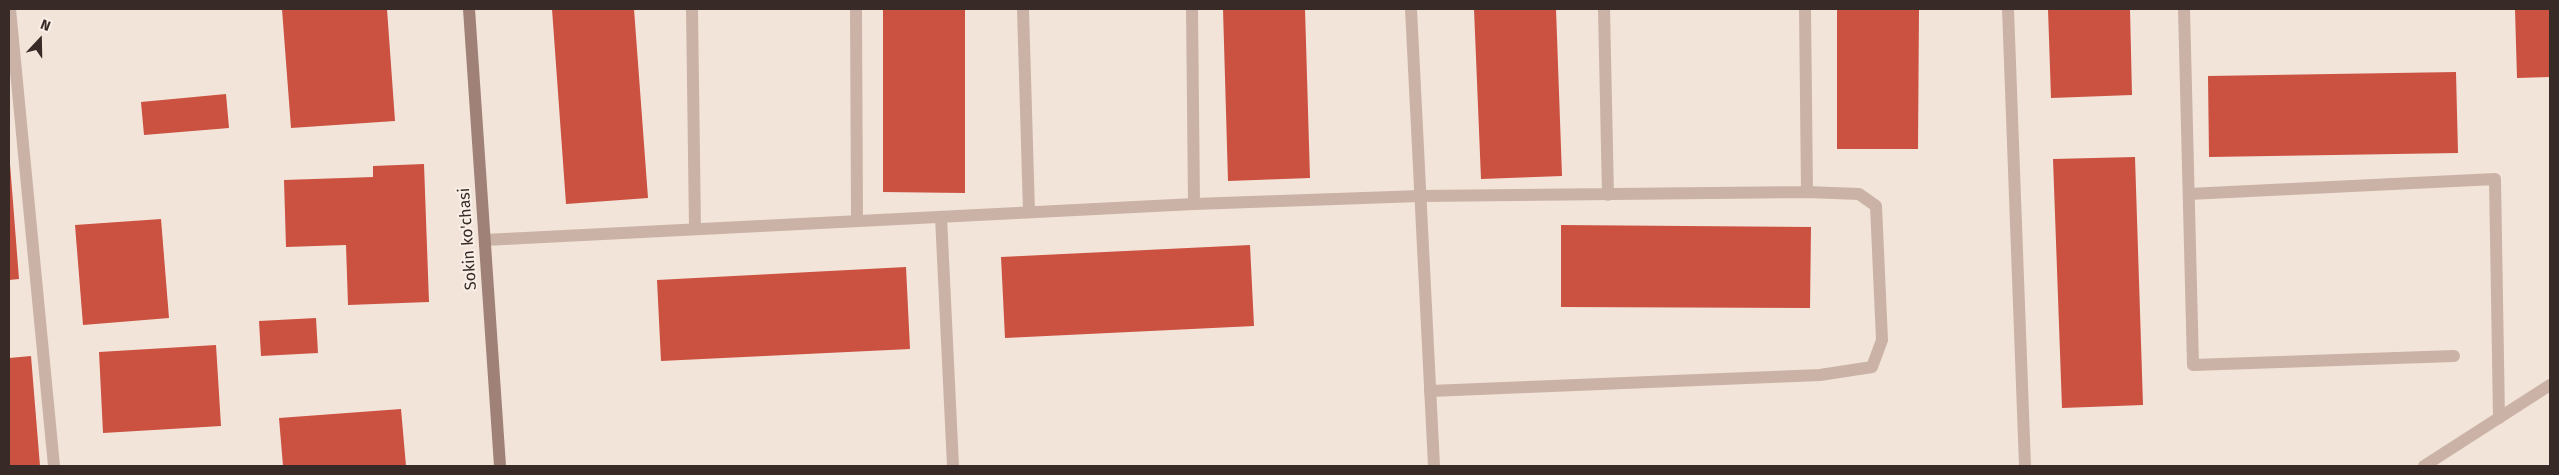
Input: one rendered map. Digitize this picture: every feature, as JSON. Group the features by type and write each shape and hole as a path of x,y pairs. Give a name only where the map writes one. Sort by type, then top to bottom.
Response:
{"street":[{"path":"10,9 54,466"},
{"name":"Sokin ko'chasi","path":"470,9 500,466"},
{"path":"692,9 695,229"},
{"path":"856,9 857,222"},
{"path":"1023,9 1029,212"},
{"path":"1192,9 1194,204"},
{"path":"1411,9 1434,466"},
{"path":"1604,9 1608,195"},
{"path":"1804,9 1807,192"},
{"path":"2008,9 2025,466"},
{"path":"2184,9 2193,365 2454,356"},
{"path":"2189,194 2495,179 2499,418"},
{"path":"485,240 1194,204 1420,196 1807,192 1858,194 1876,206 1882,340 1872,367 1820,375 1430,391"},
{"path":"941,217 953,466"},
{"path":"2424,466 2550,385"}],"building":[{"path":"282,9 387,9 395,121 291,128"},
{"path":"552,9 634,9 648,198 566,204"},
{"path":"883,9 965,9 965,193 883,192"},
{"path":"1223,9 1305,9 1310,178 1228,181"},
{"path":"1474,9 1556,9 1562,176 1481,179"},
{"path":"1837,9 1919,9 1918,149 1837,149"},
{"path":"2048,9 2130,9 2132,95 2051,98"},
{"path":"2515,9 2550,9 2550,77 2517,78"},
{"path":"2456,72 2458,153 2209,157 2208,76"},
{"path":"226,94 229,128 144,135 141,102"},
{"path":"9,151 19,279 9,280"},
{"path":"2135,157 2143,405 2062,408 2053,159"},
{"path":"424,164 429,302 348,305 346,245 286,247 284,180 373,177 373,166"},
{"path":"161,219 169,318 83,325 75,225"},
{"path":"1561,225 1811,227 1810,308 1561,307"},
{"path":"1250,245 1254,326 1005,338 1001,257"},
{"path":"906,267 910,349 661,361 657,280"},
{"path":"316,318 318,353 261,356 259,321"},
{"path":"216,345 221,426 103,433 99,352"},
{"path":"31,356 40,466 9,466 9,358"},
{"path":"401,409 406,466 283,466 279,418"}]}
